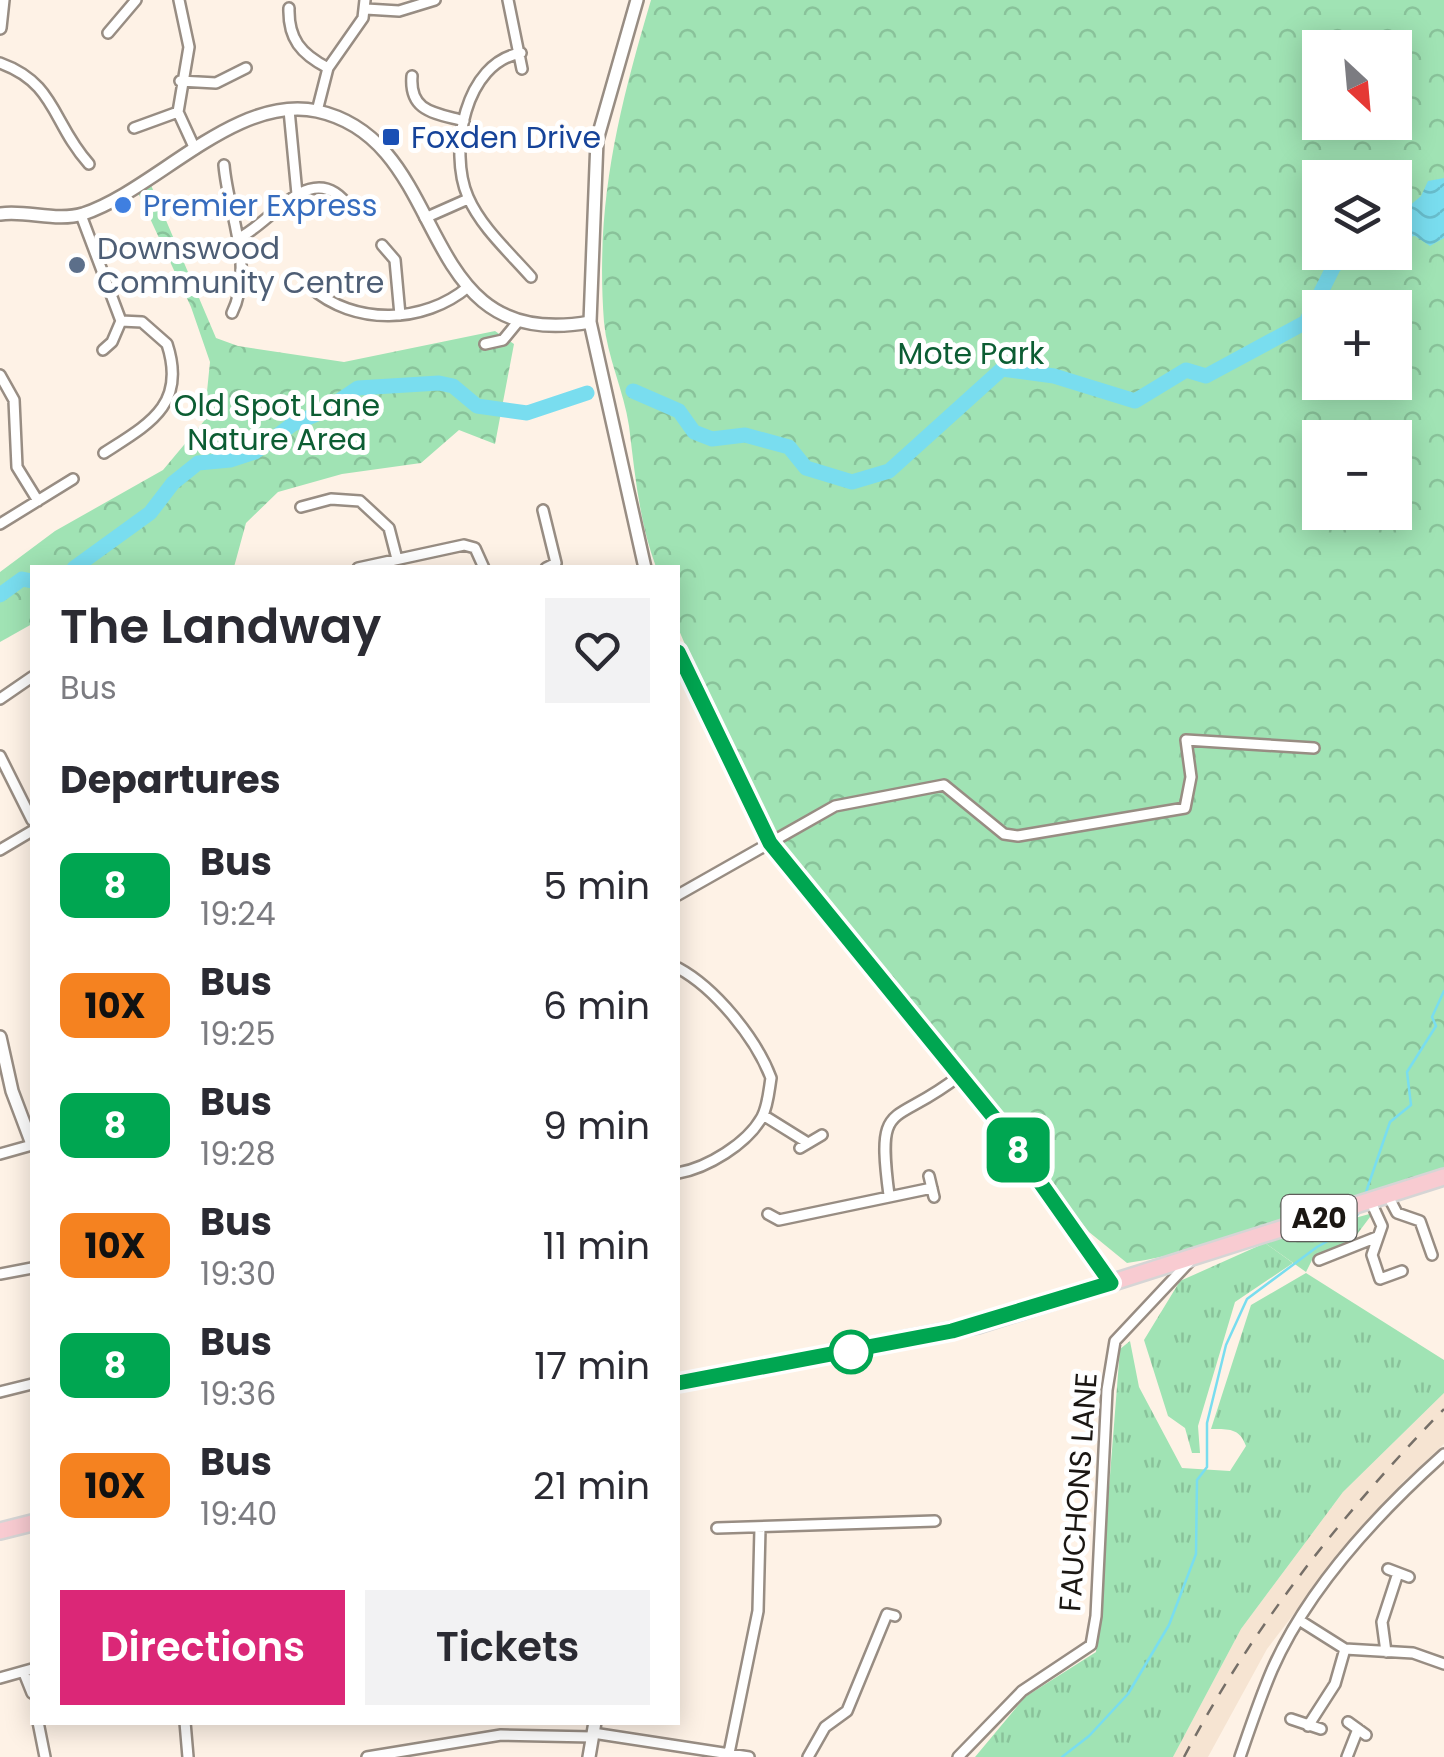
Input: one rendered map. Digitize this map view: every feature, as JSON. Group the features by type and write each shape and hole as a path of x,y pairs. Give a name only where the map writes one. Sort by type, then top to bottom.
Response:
{"main road":[{"name":"A20","path":"680,1383 898,1344 978,1325 1444,1178"},
{"path":"0,1532 30,1524"}],"street":[{"path":"0,28 3,0"},
{"path":"108,33 136,0"},
{"path":"179,0 188,47 178,112 195,150"},
{"path":"317,111 328,68 366,4 399,11 435,0"},
{"path":"508,0 522,69"},
{"path":"637,0 597,140 590,322 645,565"},
{"path":"276,14 288,13 299,49 328,68"},
{"path":"520,53 499,58 486,67 464,121 461,169 468,199 477,216 531,278"},
{"path":"0,63 34,78 61,128 88,164"},
{"path":"180,81 203,84 241,74"},
{"path":"409,82 418,106 464,121"},
{"path":"0,214 81,214 255,117 290,110 317,111 360,129 381,146 468,287 495,312 517,323 548,329 590,322"},
{"path":"290,110 298,194"},
{"path":"134,128 178,112"},
{"path":"224,165 222,182 239,238 245,294 232,313"},
{"path":"239,238 259,227 282,201 298,194 328,190 348,205 353,191"},
{"path":"425,218 468,199"},
{"path":"81,214 121,321"},
{"path":"382,245 390,261 400,315"},
{"path":"310,287 321,296 369,315 400,315 449,302 468,287"},
{"path":"313,306 321,296"},
{"path":"103,350 121,321"},
{"path":"104,453 161,415 172,388 172,360 155,330 142,322 121,321"},
{"path":"485,344 503,340 517,323"},
{"path":"0,375 14,400 17,466 38,501"},
{"path":"125,424 134,434"},
{"path":"0,430 15,430"},
{"path":"0,524 72,478"},
{"path":"60,487 68,498"},
{"path":"301,507 330,498 360,500 388,528 397,558"},
{"path":"542,510 556,562 551,565"},
{"path":"370,565 464,545 474,548 482,565"},
{"path":"680,656 770,843 1007,1134 1111,1283"},
{"path":"0,699 30,677"},
{"path":"680,889 835,806 944,785 1004,834 1032,837 1184,808 1191,777 1186,740 1314,748"},
{"path":"0,756 30,816"},
{"path":"0,850 30,833"},
{"path":"680,969 702,983 765,1061 771,1078 763,1115 734,1146 680,1172"},
{"path":"0,1037 12,1091 30,1140"},
{"path":"889,1195 882,1137 886,1128 900,1112 959,1076"},
{"path":"763,1115 804,1146 822,1135"},
{"path":"0,1154 30,1146"},
{"path":"768,1214 778,1220 889,1195 933,1192 928,1176"},
{"path":"1388,1196 1397,1213 1420,1221 1432,1255"},
{"path":"1371,1202 1382,1226 1372,1255 1380,1279 1402,1271"},
{"path":"1319,1260 1376,1237"},
{"name":"FAUCHONS LANE","path":"958,1757 1022,1691 1091,1646 1106,1390 1115,1341 1194,1257"},
{"path":"0,1274 30,1266"},
{"path":"0,1392 30,1384"},
{"path":"1240,1757 1272,1669 1299,1620 1382,1514 1444,1454"},
{"path":"717,1529 935,1522"},
{"path":"729,1752 758,1611 760,1528"},
{"path":"1386,1652 1382,1622 1393,1571 1409,1577"},
{"path":"808,1757 825,1727 846,1711 886,1614 896,1616"},
{"path":"1299,1620 1345,1649 1413,1653 1444,1664"},
{"path":"1308,1726 1335,1684 1345,1649"},
{"path":"0,1678 28,1671"},
{"path":"1292,1719 1321,1729"},
{"path":"1347,1757 1362,1732 1348,1722"},
{"path":"39,1725 45,1757"},
{"path":"185,1725 188,1757"},
{"path":"589,1757 593,1731"},
{"path":"367,1757 502,1735 593,1731 749,1757"}],"shaded area":[{"path":"1444,1393 1444,1444 1403,1482 1336,1559 1267,1649 1208,1757 1173,1757 1241,1629 1343,1492"}],"green space":[{"name":"Mote Park","path":"651,0 1444,0 1444,1170 1168,1256 1127,1263 1089,1232 818,893 744,782 680,633 680,565 655,565 642,515 627,413 604,322 603,238 612,159"},
{"name":"Old Spot Lane Nature Area","path":"148,178 216,338 238,346 344,362 495,331 514,344 495,444 459,430 421,463 342,474 278,492 246,523 235,565 30,565 30,625 0,642 0,572 55,531 163,470 204,421 210,362 191,307 135,186"},
{"path":"1373,1213 1355,1237 1312,1260 1306,1272 1265,1243"},
{"path":"1265,1243 1293,1263 1235,1302 1198,1426 1200,1453 1192,1453 1185,1428 1168,1416 1144,1340 1180,1281"},
{"path":"1306,1273 1444,1360 1444,1393 1343,1492 1241,1629 1173,1757 975,1757 1025,1697 1096,1652 1120,1349 1130,1341 1139,1387 1182,1468 1230,1471 1246,1446 1233,1431 1211,1429 1251,1305"}],"water":[{"path":"1444,178 1444,238 1430,246 1412,236 1412,204 1428,181"}],"waterway":[{"path":"633,391 679,411 694,432 712,439 745,435 789,447 806,468 852,482 889,471 1002,369 1054,376 1135,401 1186,370 1206,376 1306,322 1332,270"},
{"path":"78,565 150,513 173,483 198,463 230,460 255,452 293,424 324,411 358,388 439,383 453,386 477,406 527,413 587,393"},
{"path":"0,595 22,579 30,581"},
{"path":"1365,1195 1390,1122 1411,1105 1407,1072 1436,1026 1432,1017 1444,991"},
{"path":"1062,1757 1089,1736 1128,1694 1169,1625 1196,1554 1197,1480 1207,1467 1207,1423 1226,1345 1247,1299 1317,1247 1344,1232 1358,1214"}],"railway":[{"path":"1184,1757 1239,1663 1301,1574 1370,1489 1444,1409"}],"bus line":[{"name":"8","path":"680,656 770,843 996,1120 1111,1283 1006,1317 898,1344 680,1383"}],"place":[{"name":"Foxden Drive","path":"391,137"},
{"name":"Premier Express","path":"123,205"},
{"name":"Downswood Community Centre","path":"77,265"}]}
